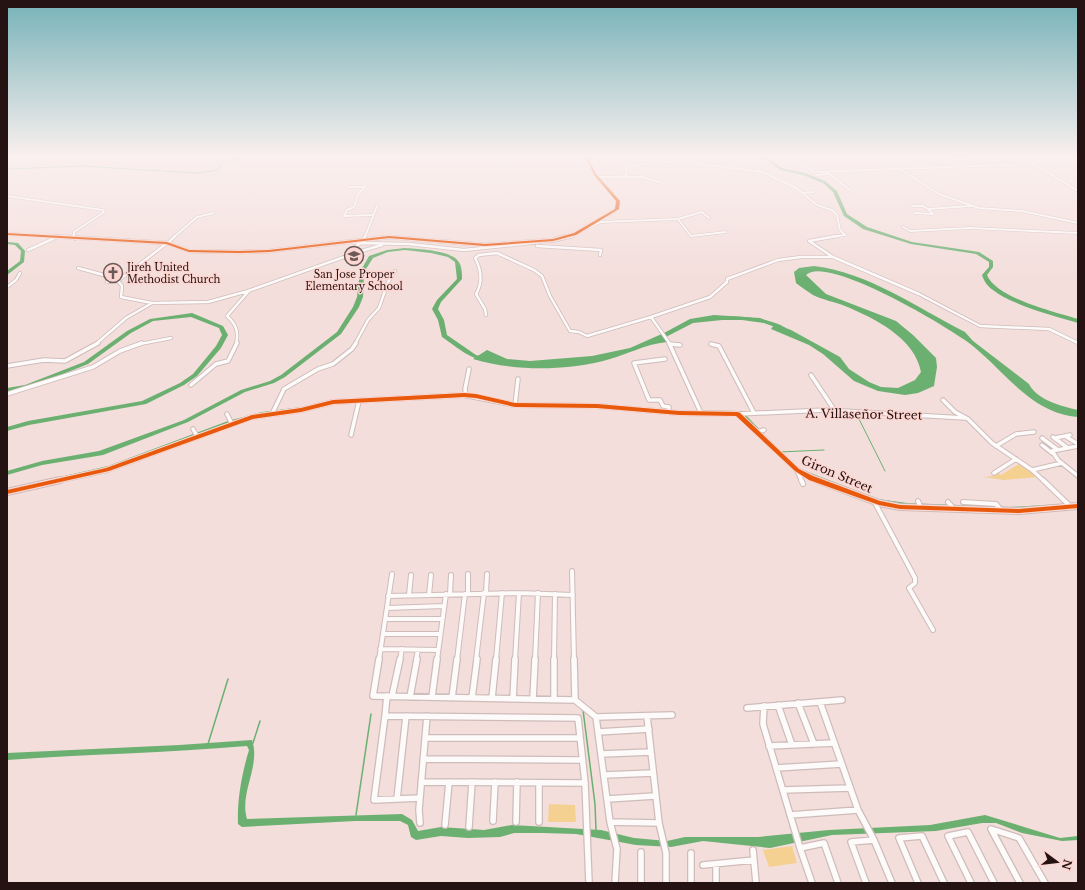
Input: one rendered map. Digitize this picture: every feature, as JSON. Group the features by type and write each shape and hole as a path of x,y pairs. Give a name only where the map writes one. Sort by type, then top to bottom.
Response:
{"street":[{"path":"15,197 73,207 97,208 103,210 104,212 100,216 74,232 72,236 75,239"},
{"path":"357,197 354,207 347,210 344,216 372,215"},
{"path":"7,234 168,243 189,251 239,252 351,242 364,239 409,238 470,244 508,244 567,240 615,211 618,202 614,197"},
{"path":"806,197 813,202 831,209 837,215 840,230 845,235 809,242 833,257 919,294 980,326 1049,329 1078,343"},
{"path":"946,197 985,209 1022,212 1078,223"},
{"path":"364,239 372,215 377,206"},
{"path":"912,206 923,206 933,214 915,213"},
{"path":"928,209 974,206"},
{"path":"599,221 678,219 702,212 709,218"},
{"path":"78,268 111,277 107,282 118,281 168,243 197,217 214,213"},
{"path":"678,219 691,236 726,232"},
{"path":"903,227 910,232 970,228 1006,231 1040,230 1078,233"},
{"path":"28,250 57,237"},
{"path":"567,240 568,248"},
{"path":"351,242 415,244 464,250 495,247 508,244"},
{"path":"358,252 355,248 360,243"},
{"path":"118,281 122,286 120,297 152,302 208,302 248,291 386,243"},
{"path":"537,246 601,250 600,255"},
{"path":"495,247 497,253"},
{"path":"486,315 485,309 476,294 482,284 480,268 475,258 479,255 497,253 534,270 542,276 550,296 570,331 580,332 587,336 651,318 710,297 727,282 727,279 771,262 801,257 833,257"},
{"path":"272,412 277,406 284,389 318,369 333,364 352,349 368,320 379,308 388,282 395,271"},
{"path":"7,287 16,280 20,273"},
{"path":"191,385 216,364 228,361 236,343 238,330 236,322 227,316 248,291"},
{"path":"7,366 44,360 65,361 96,344 126,318 152,302"},
{"path":"651,318 669,343 701,412"},
{"path":"7,394 93,367 120,352 144,342 171,338"},
{"path":"669,343 680,345"},
{"path":"711,344 718,346 754,413"},
{"path":"665,359 634,363 649,400 660,400 663,406 668,407 669,411"},
{"path":"466,394 465,389 469,370"},
{"path":"811,375 835,411"},
{"path":"515,404 518,379"},
{"path":"7,492 30,485 81,474 140,456 243,418 272,412 301,410 319,403 335,400 466,394 515,404 597,404 669,411 742,414"},
{"path":"351,435 359,400"},
{"path":"942,400 955,412 965,418 996,446 1032,470 1069,506"},
{"name":"A. Villaseñor Street","path":"742,414 835,411 965,418"},
{"path":"226,414 231,422"},
{"name":"Giron Street","path":"742,414 760,431 788,464 798,471 874,501 917,505 999,508 1030,511 1078,506"},
{"path":"193,429 196,435"},
{"path":"996,446 1016,434 1034,432"},
{"path":"1068,448 1054,438 1070,435"},
{"path":"1065,436 1078,445"},
{"path":"1042,438 1058,450"},
{"path":"1042,445 1078,476"},
{"path":"1052,453 1078,445"},
{"path":"994,473 1016,459"},
{"path":"1032,470 1062,462"},
{"path":"798,471 803,484"},
{"path":"874,501 915,578 915,583 909,588 932,630"},
{"path":"963,502 996,504 999,508"},
{"path":"572,571 575,700"},
{"path":"392,574 373,696 575,700 596,717 672,715"},
{"path":"452,698 468,574"},
{"path":"472,698 487,574"},
{"path":"409,595 411,575"},
{"path":"429,595 432,575"},
{"path":"432,697 444,606 448,594 451,575"},
{"path":"388,596 520,592 573,595"},
{"path":"513,698 520,592"},
{"path":"492,698 502,593"},
{"path":"533,699 538,594"},
{"path":"554,699 556,594"},
{"path":"387,608 444,606"},
{"path":"385,619 442,619"},
{"path":"383,634 440,634"},
{"path":"380,649 438,650"},
{"path":"402,649 384,716 374,800 420,798"},
{"path":"410,697 418,650"},
{"path":"747,708 842,700"},
{"path":"820,702 858,810 874,840 892,883"},
{"path":"798,703 814,744"},
{"path":"778,705 792,745"},
{"path":"764,706 763,724 812,883"},
{"path":"384,716 578,718 585,783 589,883"},
{"path":"397,799 406,716"},
{"path":"420,823 421,782 427,716"},
{"path":"647,716 659,823 666,853 666,883"},
{"path":"596,717 610,822 617,849 615,883"},
{"path":"598,732 649,729"},
{"path":"425,738 580,738"},
{"path":"769,746 834,743"},
{"path":"601,754 651,752"},
{"path":"423,759 582,760"},
{"path":"776,768 841,764"},
{"path":"604,775 653,773"},
{"path":"421,782 585,783"},
{"path":"445,825 449,782"},
{"path":"469,827 472,782"},
{"path":"493,821 495,782"},
{"path":"516,822 517,782"},
{"path":"539,783 539,822"},
{"path":"783,790 850,788"},
{"path":"607,799 656,796"},
{"path":"790,815 858,810"},
{"path":"610,822 659,823"},
{"path":"1020,883 991,829 1019,838 1045,883"},
{"path":"971,883 948,836 968,832 994,883"},
{"path":"918,883 899,838 922,836 944,883"},
{"path":"866,883 851,842 874,840"},
{"path":"800,848 824,844 838,883"},
{"path":"753,850 756,883"},
{"path":"640,883 642,852"},
{"path":"691,853 691,883"},
{"path":"703,865 754,860"},
{"path":"716,864 716,883"}],"shaded area":[{"path":"814,266 834,270 873,283 965,332 973,341 1029,384 1038,394 1050,402 1078,410 1078,417 1060,414 1044,407 1030,398 965,340 911,307 860,282 836,274 818,271 806,275 826,294 896,321 913,335 936,358 937,367 934,386 918,393 905,395 878,391 854,381 823,354 809,345 771,329 774,325 742,318 692,321 663,336 668,340 667,342 651,345 611,359 571,367 521,368 473,359 487,350 507,359 530,361 592,356 630,348 664,333 690,319 714,315 760,318 791,330 840,357 849,369 869,382 881,387 898,388 915,380 921,372 911,349 902,339 880,323 856,311 813,295 796,283 794,272 799,268"},
{"path":"454,393 478,394 517,403 600,404 670,410 742,411 795,467 743,415 622,407 517,404 478,395 465,395 334,401 309,407 250,416 105,470 7,491 7,489 108,466 228,421 262,412 302,407 331,400"},
{"path":"1019,464 1038,477 1004,480 983,477 994,476 998,473 1001,475"},
{"path":"795,467 878,499 907,503 1010,507 1078,503 1078,505 1035,509 898,506 835,486"},
{"path":"252,740 254,760 247,789 245,809 247,819 402,814 412,820 418,831 441,827 484,830 512,825 601,830 634,838 667,841 685,837 758,837 829,830 930,825 985,815 1060,838 1078,836 1078,840 1062,841 1022,833 996,823 982,823 936,831 832,835 770,848 703,841 671,847 636,845 576,834 543,833 514,833 500,837 468,838 441,836 416,840 411,837 408,825 400,821 355,821 242,827 238,824 238,805 242,777 249,750 247,746 7,760 7,753"},
{"path":"549,804 575,805 576,822 548,822"},
{"path":"792,846 797,863 769,867 763,850"}],"waterway":[{"path":"837,197 845,215 865,228 911,243 977,253 991,261 991,267 984,275 987,282 994,289 1030,306 1078,321"},
{"path":"7,243 16,244 23,251 22,261 7,274"},
{"path":"7,473 42,463 100,453 186,421 243,391 272,382 283,376 339,333 356,307 360,297 362,272 371,257 387,251 405,249 431,252 450,256 457,262 460,279 439,301 435,309 441,320 444,336 474,356 484,359"},
{"path":"7,390 26,387 86,363 129,332 152,320 192,315 221,327 225,335 219,347 195,375 182,384 144,403 28,423 7,429"},
{"path":"658,339 692,321 722,318 742,318 765,322 783,328"},
{"path":"856,413 885,471"},
{"path":"780,452 824,450"},
{"path":"208,744 228,679"},
{"path":"583,710 595,804 596,830"},
{"path":"356,815 371,714"},
{"path":"253,743 260,721"}],"cycle path":[{"path":"7,234 167,243 189,251 269,251 389,237 485,245 553,240 575,234 617,209 618,201 614,197"},
{"path":"7,492 107,470 252,417 301,410 333,402 464,395 476,396 515,405 597,406 679,413 738,414 797,470 811,478 879,503 900,507 1019,511 1078,506"}],"place":[{"name":"San Jose Proper Elementary School","path":"354,256"},
{"name":"Jireh United Methodist Church","path":"113,273"}]}
